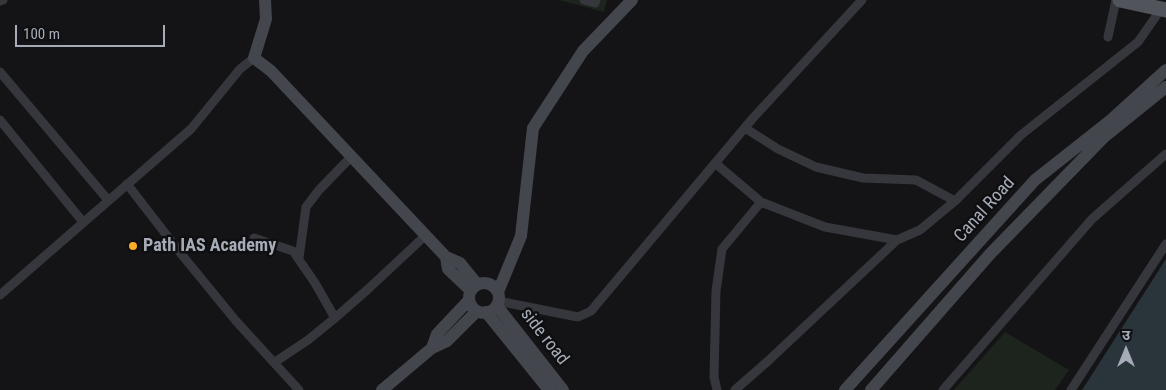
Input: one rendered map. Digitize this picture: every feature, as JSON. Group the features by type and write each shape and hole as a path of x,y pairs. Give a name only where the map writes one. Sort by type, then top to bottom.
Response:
{"main road":[{"path":"1118,0 1163,10"}],"street":[{"path":"0,294 191,129 240,69 254,58 266,19 265,0"},
{"path":"584,0 595,2 596,0"},
{"path":"491,301 515,234 526,129 576,53 623,0"},
{"path":"382,390 432,348 447,341 491,301 521,236 533,128 583,51 632,0"},
{"path":"254,58 271,71 446,257 460,263 472,292 471,305 491,301 524,305 578,317 591,311 745,128 862,0"},
{"path":"1108,37 1118,0"},
{"path":"735,390 897,240 920,230 955,201 1022,135 1138,42 1163,10"},
{"name":"Canal Road","path":"846,390 1035,180 1111,120 1166,70"},
{"path":"0,72 108,200"},
{"name":"Canal Road","path":"871,390 990,254 1104,138 1166,87"},
{"path":"0,120 83,222"},
{"path":"745,128 778,149 816,167 863,178 916,180 955,201"},
{"path":"943,390 1092,219 1166,154"},
{"path":"299,258 306,207 351,156"},
{"path":"715,163 761,202 825,227 897,240"},
{"path":"127,184 182,256 236,321 299,390"},
{"path":"717,390 714,377 716,291 722,250 761,202"},
{"path":"274,362 308,340 335,318 426,235"},
{"path":"254,238 294,251 335,318"},
{"path":"1071,390 1166,244"},
{"path":"432,348 437,334 472,292 486,283 491,301"},
{"name":"side road","path":"491,301 550,390"},
{"name":"side road","path":"491,301 563,390"}],"shaded area":[{"path":"559,0 607,0 604,12"},
{"path":"1166,259 1166,390 1082,390"},
{"path":"1005,332 1069,370 1055,390 954,390"}],"place":[{"name":"Path IAS Academy","path":"133,246"}]}
